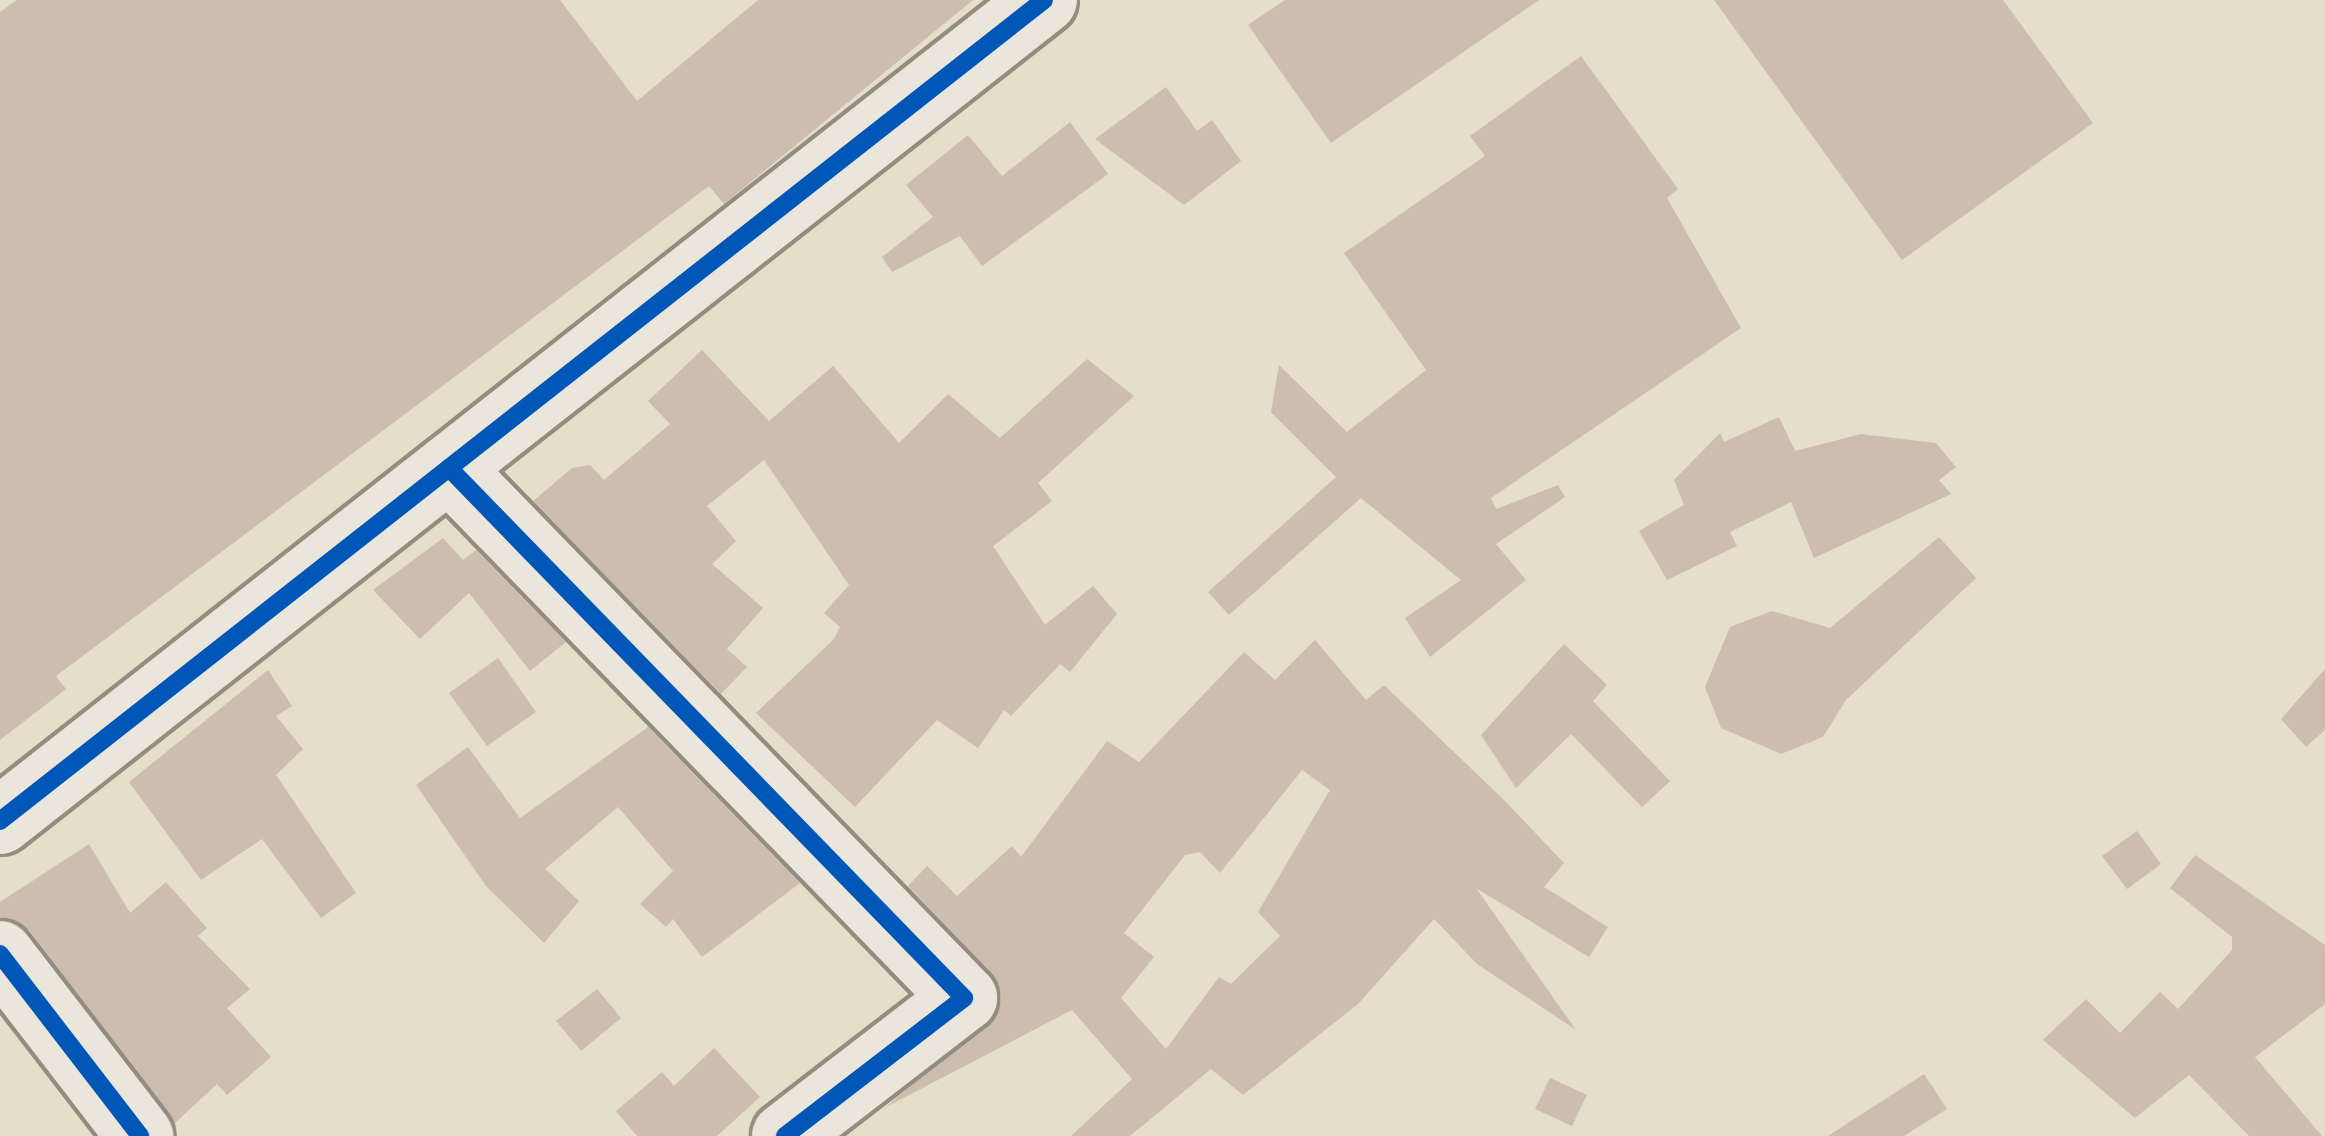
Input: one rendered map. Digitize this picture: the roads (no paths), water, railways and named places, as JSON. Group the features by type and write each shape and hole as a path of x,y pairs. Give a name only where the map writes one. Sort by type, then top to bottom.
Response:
{"street":[{"path":"0,821 1044,0"},
{"path":"449,468 964,998 785,1136"},
{"path":"0,955 140,1136"}]}
